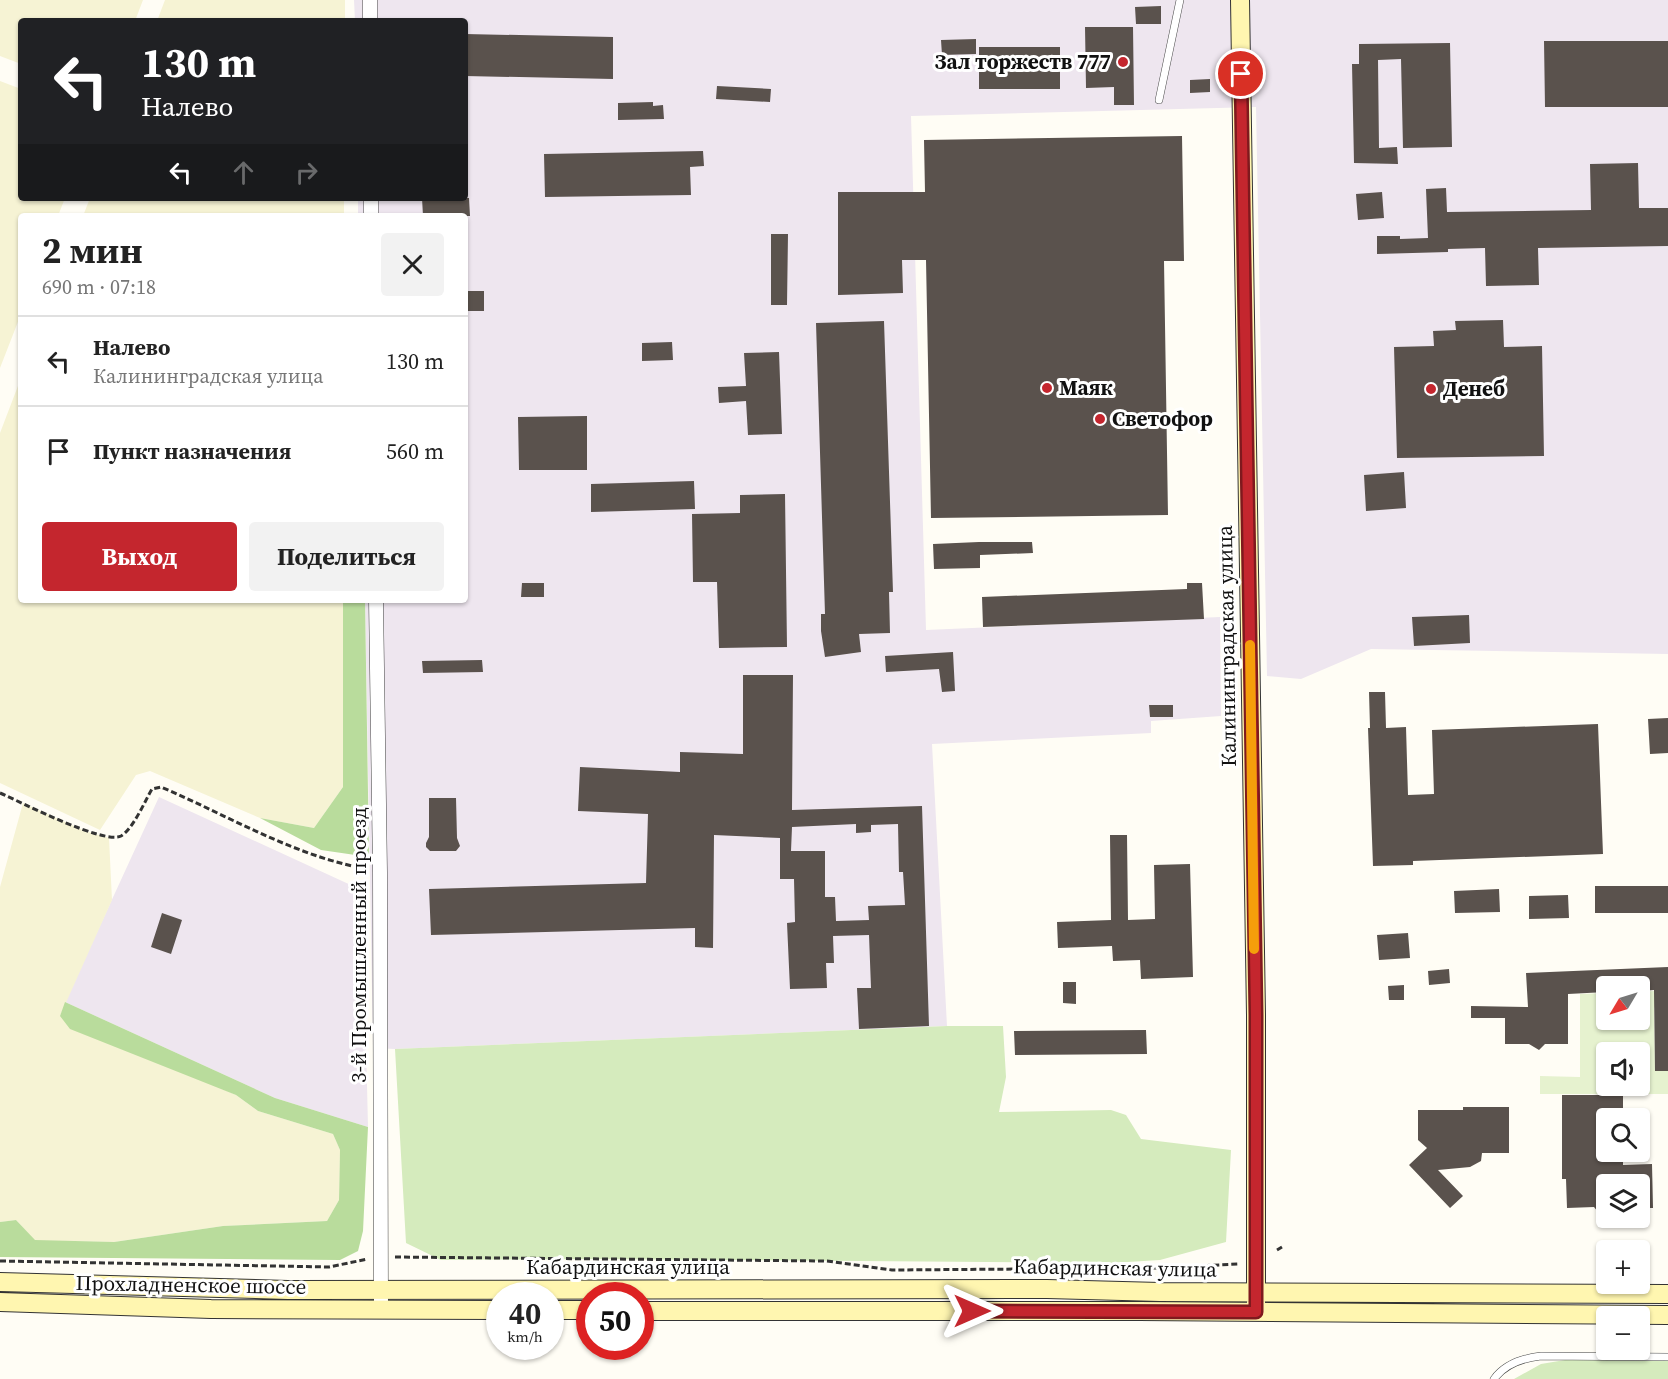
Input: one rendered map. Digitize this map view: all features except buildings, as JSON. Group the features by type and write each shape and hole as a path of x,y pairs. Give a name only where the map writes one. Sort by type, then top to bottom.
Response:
{"main road":[{"name":"Калининградская улица","path":"1240,0 1256,1015 1256,1312"},
{"name":"Прохладненское шоссе","path":"0,1282 288,1290 380,1290"},
{"name":"Кабардинская улица","path":"380,1290 1047,1288 1160,1292 1668,1294"},
{"name":"Прохладненское шоссе","path":"0,1302 211,1309 381,1310"},
{"path":"381,1310 486,1310"},
{"name":"Кабардинская улица","path":"654,1311 1256,1312 1668,1316"}],"street":[{"path":"370,0 370,18"},
{"name":"3-й Промышленный проезд","path":"376,603 380,872 381,1310"}],"lane":[{"path":"1158,100 1180,0"},
{"path":"1494,1379 1510,1365 1526,1358 1552,1356 1668,1357"}],"path":[{"path":"0,793 85,831 109,838 120,836 129,829 152,789 161,787 308,854 340,864 380,872"},
{"path":"1277,1250 1282,1247"},
{"path":"0,1261 329,1268 381,1256 827,1261 892,1270 1156,1268 1238,1264"}],"shaded area":[{"path":"0,0 143,0 136,18 18,18 18,63 0,56"},
{"path":"165,0 345,0 345,18 158,18"},
{"path":"354,0 1668,0 1668,654 1371,649 1301,679 1267,676 1256,107 911,116 926,630 1220,617 1221,716 1151,721 1151,733 932,744 947,1026 395,1049 373,1048 365,603 468,603 468,213 358,213 358,201 468,201 468,18 355,18"},
{"path":"0,81 18,88 18,201 64,201 59,213 18,213 18,322 0,368"},
{"path":"89,201 344,201 344,213 84,213"},
{"path":"18,386 18,603 343,603 343,787 314,828 260,818 150,771 136,775 100,830 0,783 0,433"},
{"path":"159,797 366,892 368,1127 275,1098 65,1002"},
{"path":"23,803 85,831 109,838 112,900 60,1016 236,1095 258,1111 333,1134 340,1150 339,1200 327,1221 223,1226 114,1242 35,1241 16,1220 0,1222 0,887"}],"green space":[{"path":"343,603 365,603 369,857 321,850 260,818 314,828 343,787"},
{"path":"1668,990 1654,1008 1655,1071 1668,1071 1668,1094 1650,1094 1650,1042 1596,1042 1596,1094 1540,1094 1540,1076 1580,1077 1580,994 1596,993 1596,1030 1650,1030 1650,991"},
{"path":"65,1002 275,1098 368,1127 363,1231 358,1251 340,1260 0,1257 0,1222 16,1220 35,1240 114,1242 223,1226 327,1221 339,1200 340,1150 333,1134 258,1111 236,1095 70,1029 60,1016"},
{"path":"947,1026 1003,1026 1006,1077 999,1112 1111,1110 1126,1115 1141,1139 1231,1150 1226,1242 1160,1260 1111,1263 441,1260 406,1243 395,1049"},
{"path":"1565,1360 1668,1361 1668,1379 1514,1379 1541,1364"}],"slow traffic":[{"path":"1250,645 1254,949"}],"place":[{"name":"Зал торжеств 777","path":"1123,62"},
{"name":"Маяк","path":"1047,388"},
{"name":"Денеб","path":"1431,389"},
{"name":"Светофор","path":"1100,419"}],"route":[{"path":"972,1311 1256,1312 1256,1015 1241,74"}]}
